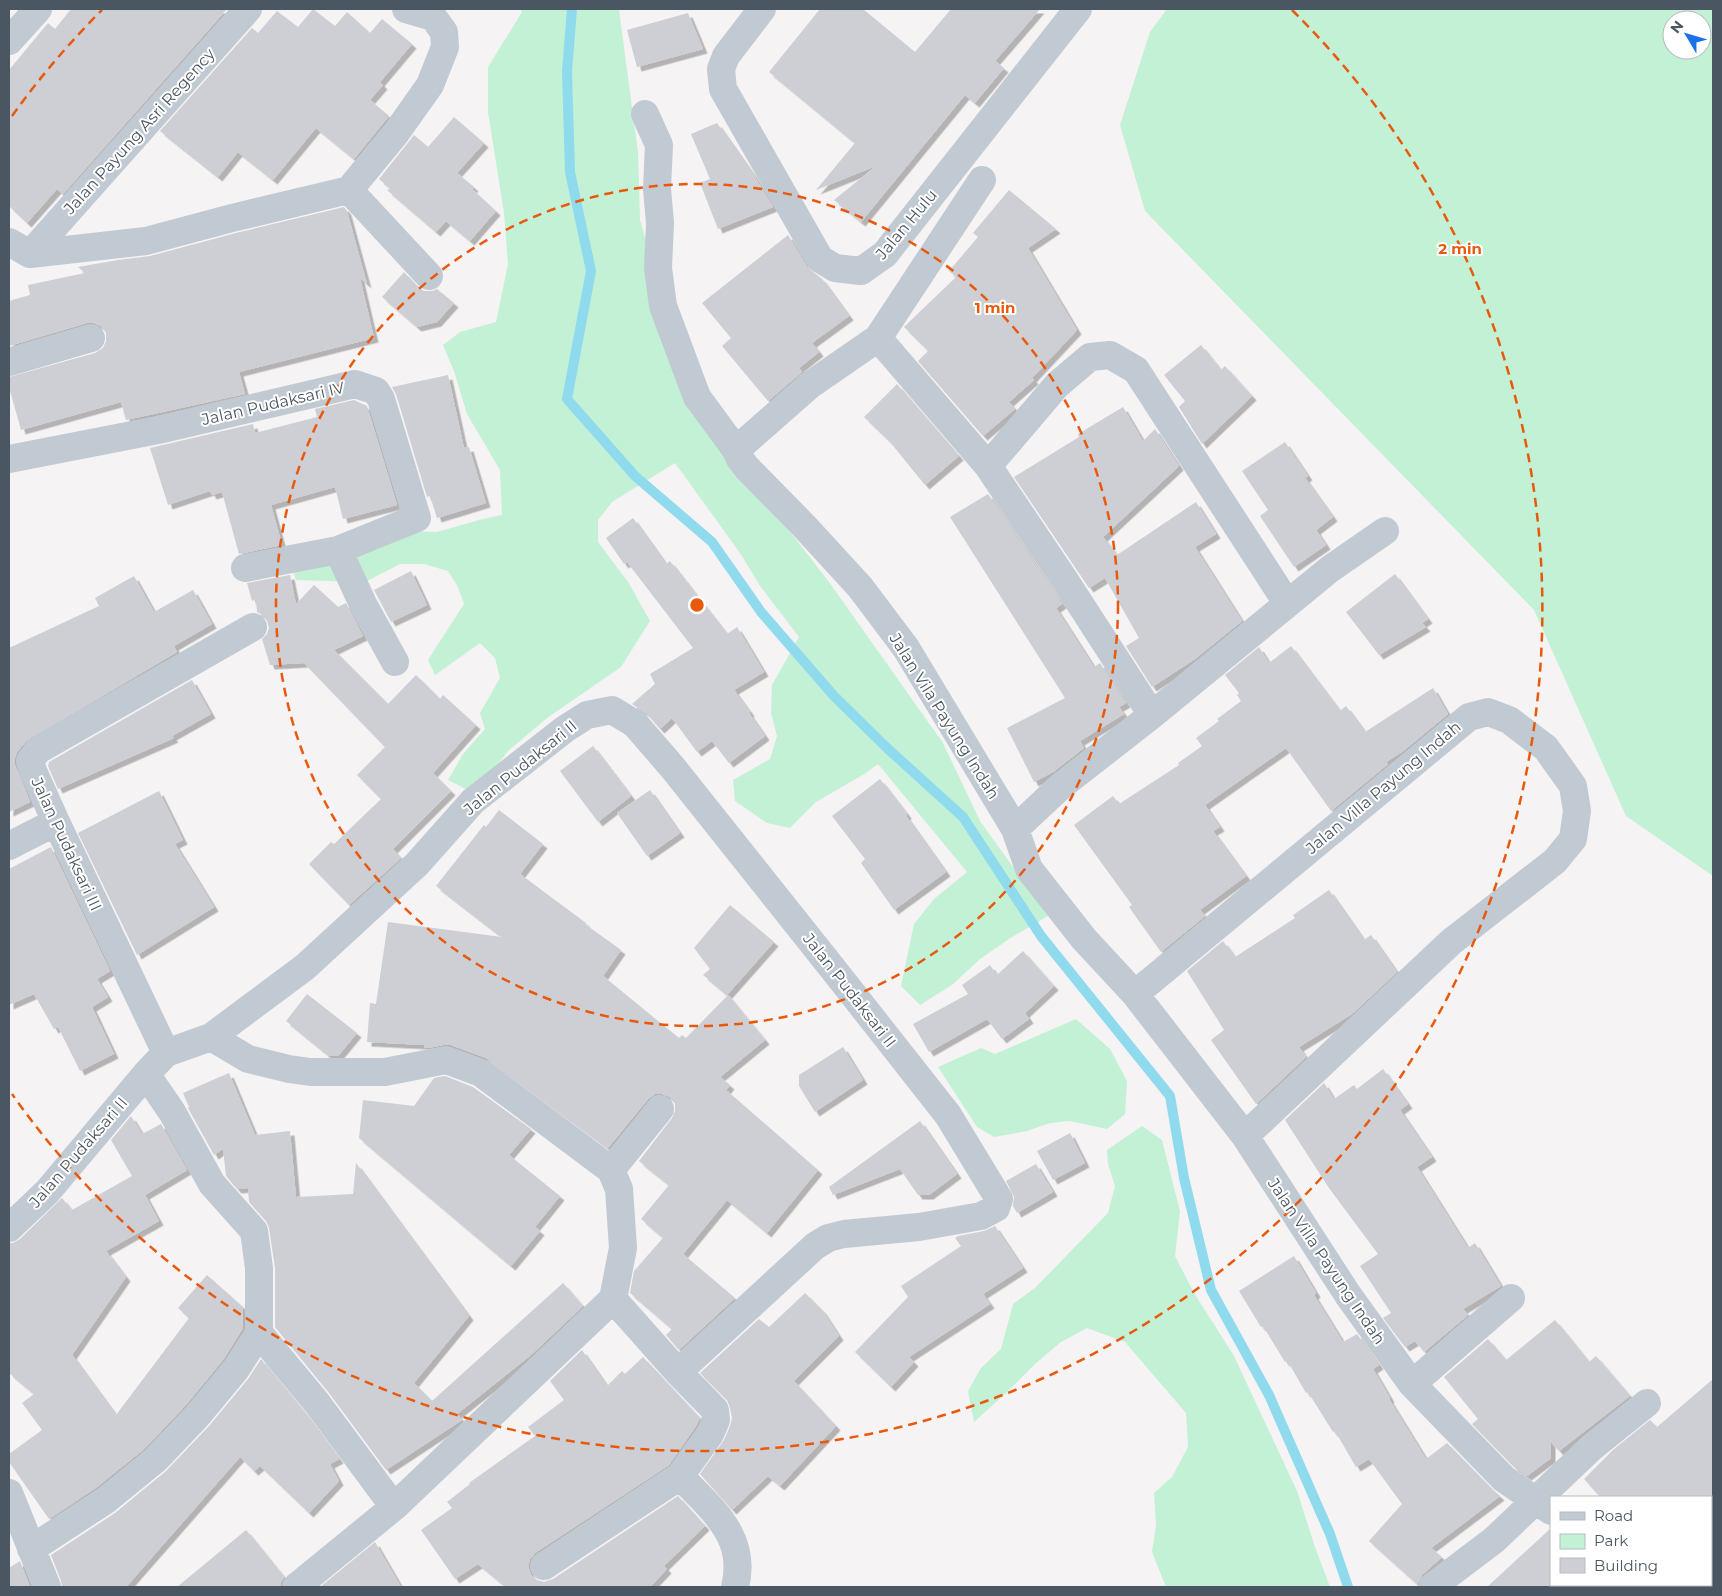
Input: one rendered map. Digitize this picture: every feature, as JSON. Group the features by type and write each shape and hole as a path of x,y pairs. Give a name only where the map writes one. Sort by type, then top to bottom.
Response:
{"street":[{"path":"9,40 38,9"},
{"name":"Jalan Payung Asri Regency","path":"19,248 248,9"},
{"path":"406,9 433,17 444,32 445,47 430,85 396,133 349,190 429,276"},
{"name":"Jalan Hulu","path":"762,9 726,56 721,69 723,90 820,259 836,268 861,272 885,254 1078,9"},
{"name":"Jalan Vila Payung Indah","path":"645,114 659,144 657,190 660,223 658,268 663,306 697,397 736,450 746,468 804,526 860,587 906,648 1015,829"},
{"path":"736,450 810,385 878,338 982,180"},
{"name":"Jalan Payung Asri Regency","path":"19,248 146,241 349,190"},
{"path":"9,362 92,338"},
{"path":"878,338 988,466 1152,714"},
{"path":"988,466 1057,386 1090,357 1110,355 1136,370 1287,603"},
{"name":"Jalan Pudaksari IV","path":"9,459 158,430 355,384 363,385 376,391 381,398 417,518 338,550 245,568"},
{"path":"1015,829 1061,786 1287,603 1330,569 1385,531"},
{"path":"338,550 363,604 395,662"},
{"name":"Jalan Pudaksari III","path":"166,1053 56,822 30,761 38,750 253,627"},
{"name":"Jalan Pudaksari II","path":"9,1228 47,1192 146,1074 166,1053 211,1037 312,960 417,864 473,801 565,729 587,715 612,710 635,724 673,768 838,974 948,1115 999,1199 996,1208 981,1216 919,1227 844,1234 828,1238 815,1246 678,1372"},
{"name":"Jalan Villa Payung Indah","path":"1135,994 1469,717 1488,712 1509,720 1546,748 1573,786 1577,811 1573,839 1555,861 1452,942 1244,1136"},
{"path":"9,846 56,822"},
{"name":"Jalan Villa Payung Indah","path":"1015,829 1029,869 1084,939 1135,994 1244,1136 1348,1295 1412,1384 1504,1478 1543,1506"},
{"path":"211,1037 248,1059 310,1072 385,1072 446,1060 481,1073 610,1170 619,1189 623,1248 613,1300 394,1506 296,1587"},
{"path":"31,1549 106,1500 155,1460 197,1416 236,1369 259,1333 259,1268 254,1232 212,1184 172,1112 146,1074"},
{"path":"610,1170 660,1109"},
{"path":"1412,1384 1511,1298"},
{"path":"544,1566 680,1476 710,1434 716,1420 715,1410 613,1300"},
{"path":"259,1333 317,1403 394,1506"},
{"path":"1551,1496 1592,1447 1647,1404"},
{"path":"680,1476 722,1520 730,1534 737,1556 735,1587"},
{"path":"9,1493 47,1587"},
{"path":"1432,1587 1543,1506"}],"green space":[{"path":"521,9 622,9 619,10 638,152 640,220 659,286 668,359 693,401 743,471 829,582 943,743 980,821 1048,916 980,959 952,985 920,1005 901,986 914,924 934,899 967,872 878,764 816,802 790,828 767,823 735,801 733,780 770,759 777,736 771,713 772,685 799,637 760,586 740,553 675,463 612,502 598,520 598,542 628,582 650,621 621,667 547,718 508,751 483,784 468,790 448,780 463,754 485,729 480,713 500,678 495,658 480,643 435,675 428,660 464,604 458,587 448,571 424,564 400,564 365,582 296,580 288,558 377,530 437,532 502,515 500,470 467,414 454,371 443,345 460,332 496,322 508,264 504,213 488,112 488,67 522,12"},
{"path":"1167,9 1713,9 1713,876 1626,816 1534,610 1145,211 1120,125 1150,32"},
{"path":"1076,1019 1110,1049 1127,1081 1125,1114 1107,1129 1070,1121 1050,1123 1027,1131 994,1137 977,1127 938,1067 981,1048 995,1054"},
{"path":"1142,1126 1162,1140 1180,1211 1175,1256 1194,1293 1234,1356 1297,1491 1330,1587 1166,1587 1152,1552 1156,1526 1154,1493 1172,1477 1188,1447 1186,1413 1125,1342 1087,1328 1061,1342 974,1422 968,1391 981,1368 1001,1349 1013,1304 1035,1288 1108,1213 1115,1186 1108,1164 1107,1150"}],"building":[{"path":"71,9 227,9 63,194 57,189 27,223 9,206 9,70 48,23 55,29"},
{"path":"313,9 335,26 347,12 370,33 382,19 412,44 380,82 383,85 370,100 389,116 354,159 316,128 273,180 238,152 218,177 160,131 252,28 258,33 277,11 298,27"},
{"path":"820,9 863,9 915,52 951,9 1040,9 995,61 1004,68 975,103 965,95 861,222 834,200 876,166 816,190 855,143 769,72"},
{"path":"688,13 703,49 637,67 627,30"},
{"path":"454,117 484,143 457,173 474,187 472,189 496,211 470,241 446,221 436,232 387,190 391,189 379,179 414,135 428,147"},
{"path":"717,123 753,174 773,207 718,229 700,183 710,179 691,134"},
{"path":"1009,190 1056,229 1028,248 1077,330 1032,378 1034,380 1009,402 1015,409 983,436 918,361 928,351 904,327 956,277 949,271 978,237 973,233"},
{"path":"344,207 347,211 367,284 360,278 374,338 239,372 245,394 126,420 121,402 21,430 9,387 9,377 95,353 103,348 106,341 106,333 101,326 87,323 9,346 9,301 30,295 28,285 85,273 78,267 150,256"},
{"path":"788,235 807,267 822,279 849,316 812,343 819,352 799,368 802,372 768,401 722,346 731,338 702,303"},
{"path":"404,272 424,291 437,289 454,303 437,322 417,327 382,297"},
{"path":"1201,345 1221,370 1225,366 1252,396 1202,444 1179,407 1185,401 1164,375"},
{"path":"448,375 464,448 469,447 486,503 437,518 430,496 427,497 396,394 392,387"},
{"path":"897,384 959,456 925,485 890,442 864,417"},
{"path":"354,400 367,406 397,505 343,519 335,487 271,505 282,545 239,554 222,492 212,495 210,491 168,505 150,448 253,424 255,433 317,417 315,409"},
{"path":"1123,407 1143,441 1155,429 1179,466 1103,537 1117,555 1196,502 1216,534 1195,547 1242,621 1195,659 1152,687 1126,646 1139,638 1105,578 1089,588 1014,477 1079,437 1078,434"},
{"path":"1285,442 1308,476 1305,478 1333,517 1316,530 1326,545 1294,567 1260,516 1268,510 1242,471"},
{"path":"988,494 1062,604 1056,608 1094,667 1100,663 1126,703 1119,707 1124,714 1080,741 1084,748 1053,772 1034,782 1007,728 1065,698 950,517"},
{"path":"633,518 666,564 670,561 727,634 737,627 764,672 734,690 765,736 729,763 712,741 697,752 672,718 660,729 647,714 632,704 655,684 650,674 693,648 627,562 624,564 606,538"},
{"path":"411,571 427,605 391,622 374,590"},
{"path":"1395,574 1428,619 1422,623 1426,627 1379,655 1346,612"},
{"path":"290,575 296,604 314,585 338,607 346,603 363,636 334,650 388,704 416,675 440,699 443,695 476,725 433,773 451,791 393,849 401,858 349,905 309,864 331,842 334,844 381,799 357,775 385,747 304,663 270,665 262,639 267,634 269,628 267,620 257,612 256,599 252,601 247,583"},
{"path":"134,576 154,612 193,590 212,624 174,646 177,652 26,741 17,752 15,765 30,802 9,812 9,648 99,606 95,598"},
{"path":"1291,646 1340,711 1346,706 1365,732 1433,688 1448,714 1402,752 1386,762 1388,764 1331,811 1286,748 1205,805 1220,827 1213,831 1246,876 1200,910 1205,916 1161,952 1129,907 1132,905 1074,825 1113,796 1119,804 1179,765 1178,763 1202,746 1196,738 1241,701 1237,695 1239,693 1225,675 1259,647 1269,663"},
{"path":"192,680 211,714 172,736 174,738 58,789 48,766 49,762"},
{"path":"593,746 631,796 598,822 560,771"},
{"path":"880,779 907,814 906,816 946,872 894,910 861,863 865,859 832,816"},
{"path":"650,790 680,833 647,856 617,813"},
{"path":"159,791 183,840 175,844 214,907 137,955 78,833"},
{"path":"499,810 543,844 520,874 621,950 603,976 679,1038 682,1035 686,1038 728,995 765,1040 720,1077 730,1085 726,1090 818,1170 767,1233 727,1200 683,1254 735,1298 679,1350 666,1335 672,1329 630,1293 634,1271 663,1238 641,1219 669,1185 639,1161 672,1118 675,1104 670,1097 655,1094 648,1099 608,1148 486,1058 451,1045 428,1048 424,1047 424,1045 367,1042 370,1003 376,1004 388,922 502,937 436,886 484,825 486,827"},
{"path":"51,847 110,971 97,979 108,997 92,1007 114,1054 80,1071 58,1027 54,1029 34,994 9,1005 9,869"},
{"path":"1329,890 1364,940 1371,935 1397,972 1352,1014 1299,1047 1306,1057 1256,1104 1211,1040 1224,1030 1187,971 1223,941 1235,957 1295,918 1293,915"},
{"path":"730,905 774,942 727,995 703,975 710,969 694,948"},
{"path":"1023,951 1054,986 1025,1013 1029,1019 1002,1039 987,1019 929,1052 913,1024 968,994 962,985 990,965 997,975"},
{"path":"307,994 357,1033 338,1056 329,1056 286,1021"},
{"path":"843,1047 863,1080 815,1112 799,1086 799,1075"},
{"path":"1383,1069 1408,1104 1400,1110 1432,1157 1417,1167 1468,1248 1475,1243 1501,1286 1463,1309 1468,1315 1424,1352 1415,1341 1405,1347 1383,1318 1391,1313 1360,1266 1378,1254 1329,1188 1285,1120 1324,1083 1334,1099 1354,1085 1357,1089"},
{"path":"229,1073 255,1135 290,1131 296,1197 353,1194 356,1163 469,1316 414,1383 432,1401 563,1283 583,1306 531,1355 457,1414 462,1420 386,1470 329,1393 275,1327 275,1268 269,1228 266,1221 249,1202 248,1188 237,1189 226,1176 223,1149 214,1155 188,1108 183,1093"},
{"path":"445,1076 473,1087 531,1129 509,1155 560,1196 535,1227 540,1231 511,1266 359,1138 363,1100 414,1106 434,1078"},
{"path":"131,1116 142,1134 161,1124 187,1170 145,1195 159,1221 106,1251 126,1277 72,1355 116,1415 189,1318 178,1308 207,1275 243,1307 243,1328 223,1360 185,1406 144,1449 97,1487 49,1519 9,1462 9,1454 42,1430 22,1403 34,1394 9,1373 9,1243 20,1239 62,1198 72,1210 132,1176 111,1140"},
{"path":"920,1121 957,1174 929,1195 918,1195 900,1169 833,1195 829,1187"},
{"path":"1070,1133 1085,1163 1053,1180 1037,1151"},
{"path":"1036,1164 1053,1192 1017,1213 1013,1206 1014,1197 1006,1181"},
{"path":"995,1226 1023,1268 983,1294 990,1304 909,1357 914,1362 891,1387 855,1352 908,1297 901,1286 961,1246 955,1238 958,1236 984,1231"},
{"path":"1294,1256 1316,1293 1314,1295 1343,1342 1357,1334 1379,1365 1373,1369 1426,1459 1447,1443 1500,1496 1431,1548 1442,1557 1422,1575 1417,1584 1369,1541 1402,1504 1369,1459 1356,1467 1335,1431 1333,1432 1308,1392 1306,1393 1287,1360 1285,1362 1239,1291"},
{"path":"805,1293 822,1310 839,1336 794,1381 836,1426 780,1486 768,1476 732,1510 700,1474 724,1440 732,1418 727,1400 700,1373 759,1319 769,1327"},
{"path":"1555,1320 1589,1362 1596,1356 1630,1396 1559,1451 1551,1442 1551,1458 1527,1476 1514,1467 1472,1424 1478,1419 1444,1377 1488,1339 1506,1360"},
{"path":"582,1350 607,1386 622,1371 625,1374 643,1357 700,1418 669,1465 535,1553 530,1559 528,1566 531,1575 537,1580 544,1582 553,1579 678,1496 705,1526 664,1566 667,1569 650,1587 506,1587 478,1564 455,1579 421,1530 452,1508 447,1502 469,1483 535,1436 528,1427 564,1400 550,1381"},
{"path":"261,1359 339,1459 330,1464 339,1481 309,1513 260,1466 254,1471 240,1457 126,1587 62,1587 51,1555 115,1513 166,1471 209,1426 248,1379"},
{"path":"1713,1379 1713,1497 1599,1496 1584,1479 1614,1449 1650,1420 1657,1427"},
{"path":"1550,1529 1551,1587 1487,1587"},
{"path":"246,1530 284,1577 281,1587 177,1587"},
{"path":"375,1542 401,1587 320,1587"},
{"path":"20,1561 30,1587 9,1587 9,1568"}],"waterway":[{"path":"572,9 567,71 570,172 591,271 567,399 635,476 712,542 761,612 834,696 887,748 963,817 1041,936 1170,1096 1184,1178 1211,1290 1269,1395 1330,1534 1348,1587"}]}
